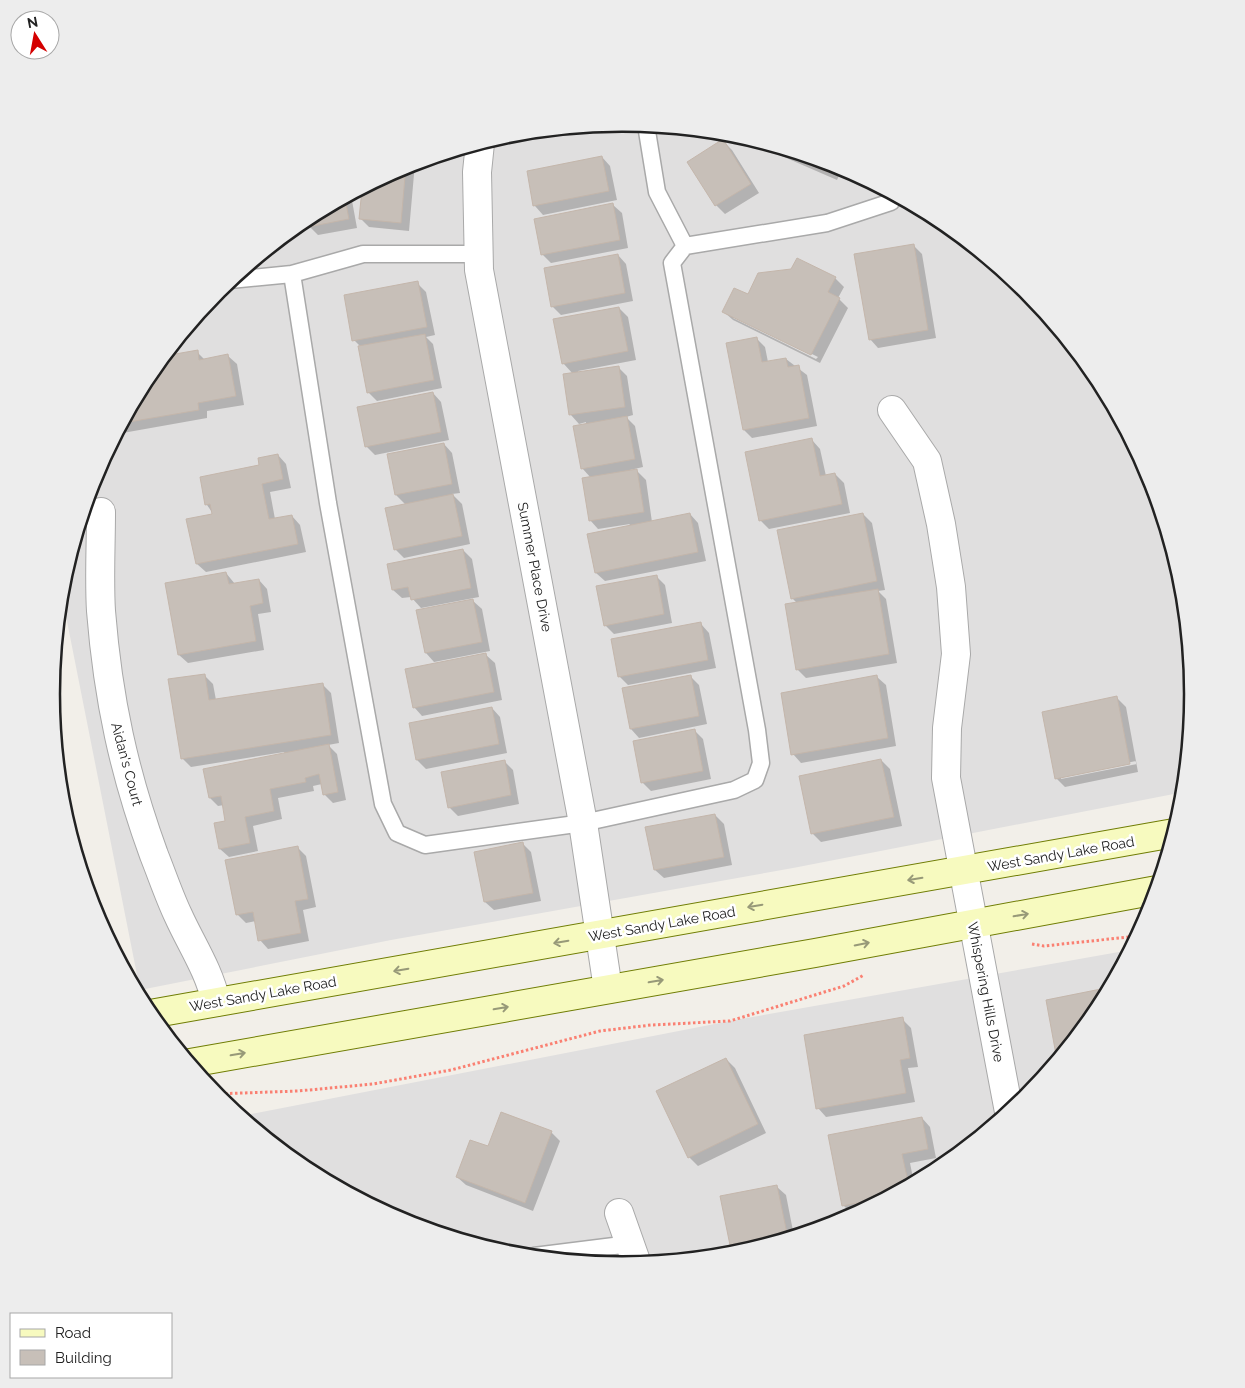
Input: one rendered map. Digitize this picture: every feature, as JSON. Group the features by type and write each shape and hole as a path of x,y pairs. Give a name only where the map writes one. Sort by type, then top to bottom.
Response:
{"main road":[{"name":"West Sandy Lake Road","path":"159,1012 1167,834"},
{"path":"197,1062 1149,892"}],"street":[{"name":"Summer Place Drive","path":"479,150 477,172 481,280 583,823 608,989"},
{"name":"Whispering Hills Drive","path":"892,410 927,461 941,524 951,587 956,654 947,728 946,778 1007,1104"},
{"name":"Aidan's Court","path":"101,512 101,609 108,682 120,747 128,779 155,856 178,915 211,982 216,1002"},
{"path":"619,1213 633,1254"}],"lane":[{"path":"647,133 657,192 685,246"},
{"path":"292,274 328,503 383,804 397,833 425,845 583,823 734,790 755,780 761,763 672,263 685,246 827,223 892,201"},
{"path":"244,279 292,274 363,254 479,254"},
{"path":"586,1255 633,1254"}],"path":[{"path":"1030,944 1044,946 1130,937"},
{"path":"227,1094 298,1091 374,1084 451,1070 600,1031 652,1025 730,1021 844,986 869,972"}],"shaded area":[{"path":"622,132 659,133 696,136 768,151 838,174 871,190 935,226 965,248 1020,296 1045,323 1090,381 1110,413 1127,445 1155,513 1166,548 1174,584 1184,657 1185,694 1184,731 1176,794 793,868 391,940 144,989 138,980 66,616 79,548 90,513 118,445 135,413 176,352 225,296 252,271 310,226 341,207 407,174 442,161 513,142 549,136"},
{"path":"1123,951 1090,1007 1045,1065 1020,1092 965,1140 935,1162 904,1181 838,1214 803,1227 732,1246 696,1252 659,1255 586,1255 549,1252 477,1237 407,1214 341,1181 310,1162 249,1114 730,1021"}],"building":[{"path":"721,140 724,141 751,184 715,206 687,162"},
{"path":"602,156 609,191 533,206 527,171"},
{"path":"804,161 829,171 828,172"},
{"path":"405,175 401,223 359,219 361,197"},
{"path":"613,203 620,240 541,255 534,219"},
{"path":"346,204 349,219 309,227"},
{"path":"914,244 928,330 869,340 854,254"},
{"path":"618,254 625,293 551,307 544,268"},
{"path":"797,258 836,277 828,292 840,298 811,355 722,312 734,288 748,294 758,273 791,269"},
{"path":"418,281 427,327 352,341 344,295"},
{"path":"619,307 628,351 562,364 553,319"},
{"path":"425,334 434,380 367,393 358,346"},
{"path":"757,337 762,362 786,358 788,367 799,365 809,418 743,430 726,343"},
{"path":"198,350 199,360 228,354 236,396 198,403 199,410 130,422 155,381 174,354"},
{"path":"619,366 625,407 569,415 563,374"},
{"path":"433,392 441,432 365,447 357,407"},
{"path":"627,416 635,459 581,469 573,426"},
{"path":"812,438 820,476 835,473 842,504 759,521 745,452"},
{"path":"444,443 452,484 395,495 387,454"},
{"path":"278,454 283,479 262,484 269,519 292,515 298,544 196,564 186,519 212,514 210,504 205,505 200,477 259,465 258,458"},
{"path":"637,469 644,512 589,521 582,478"},
{"path":"453,494 462,536 394,550 385,508"},
{"path":"690,513 698,552 595,573 587,534"},
{"path":"863,513 877,581 791,599 777,530"},
{"path":"463,549 471,588 411,600 408,587 392,590 387,564"},
{"path":"226,572 229,584 259,579 263,603 250,606 256,641 178,655 165,583"},
{"path":"657,575 664,614 604,626 596,586"},
{"path":"878,589 889,654 796,670 785,604"},
{"path":"473,599 482,642 425,653 416,610"},
{"path":"701,622 708,660 618,677 611,639"},
{"path":"486,653 494,692 413,708 405,669"},
{"path":"205,674 209,700 323,683 331,735 181,759 168,679"},
{"path":"691,675 699,716 630,729 622,688"},
{"path":"877,675 888,738 791,755 781,693"},
{"path":"1117,696 1130,764 1055,779 1042,712"},
{"path":"492,707 499,744 416,760 409,723"},
{"path":"695,729 703,771 641,783 633,741"},
{"path":"329,744 338,792 323,795 319,774 305,778 306,782 270,789 274,811 245,817 250,843 219,849 214,823 225,821 221,796 209,798 203,769"},
{"path":"881,759 894,817 811,834 799,776"},
{"path":"505,760 511,795 448,808 441,772"},
{"path":"715,814 724,857 654,870 645,827"},
{"path":"523,842 533,893 484,902 474,852"},
{"path":"298,846 308,899 295,901 301,933 258,941 253,912 236,915 225,860"},
{"path":"1101,989 1056,1052 1046,1000"},
{"path":"903,1017 910,1058 900,1060 906,1093 816,1109 804,1035"},
{"path":"726,1058 758,1124 688,1158 656,1091"},
{"path":"501,1112 552,1131 525,1203 456,1177 470,1140 488,1146"},
{"path":"922,1117 928,1149 902,1154 907,1179 863,1202 842,1206 828,1135"},
{"path":"777,1185 787,1232 730,1246 720,1196"}]}
